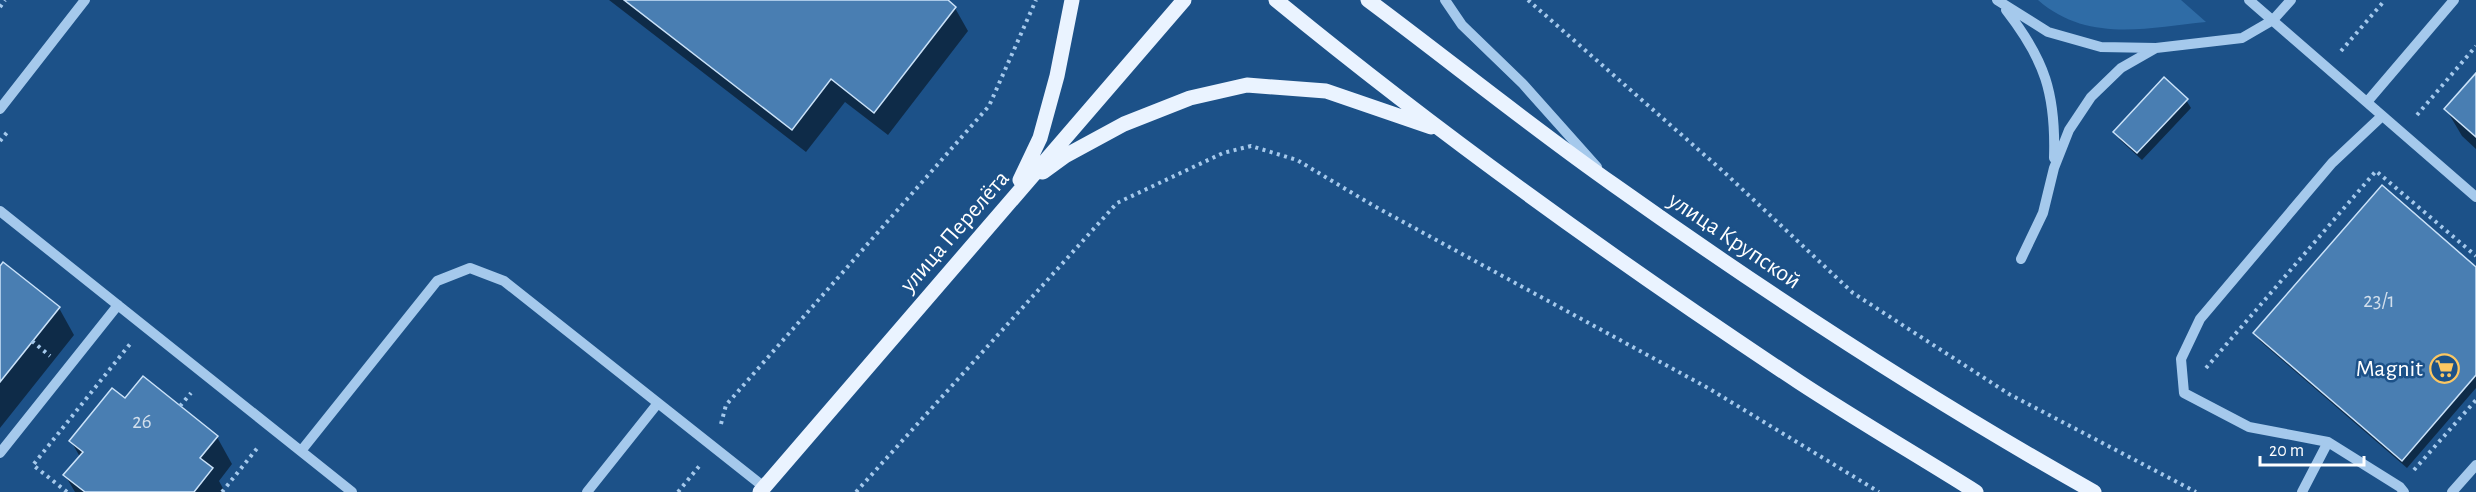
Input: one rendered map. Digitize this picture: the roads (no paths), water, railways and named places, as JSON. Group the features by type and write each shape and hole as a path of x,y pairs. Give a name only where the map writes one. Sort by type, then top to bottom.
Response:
{"main road":[{"path":"1013,196 1040,138 1058,76 1072,0"},
{"name":"улица Перелёта","path":"762,490 1184,0"},
{"path":"1276,0 1443,131 1667,293 1801,383 1976,492"},
{"name":"улица Крупской","path":"1368,0 1612,183 1841,340 2014,448 2094,492"},
{"path":"1013,196 1065,156 1124,124 1190,98 1247,85 1326,91 1443,131"}],"street":[{"path":"0,109 85,0"},
{"path":"1445,0 1462,26 1523,84 1612,183"},
{"path":"2249,0 2476,197"},
{"path":"1999,2 2048,32 2101,47 2156,48 2242,38 2273,20 2291,0"},
{"path":"2367,102 2454,0"},
{"path":"1999,2 2028,39 2046,79 2055,123 2054,168"},
{"path":"2021,260 2043,213 2054,168 2068,130 2091,97 2121,69 2156,48"},
{"path":"2382,116 2332,163 2200,319 2181,359 2184,393 2249,427 2328,442 2402,489"},
{"path":"0,212 352,492"},
{"path":"301,451 437,281 470,268 504,281 715,448 762,490"},
{"path":"0,453 118,305"},
{"path":"587,492 658,403"},
{"path":"2302,492 2328,442"},
{"path":"2452,492 2476,465"}],"place":[{"name":"Magnit","path":"2444,368"}]}
